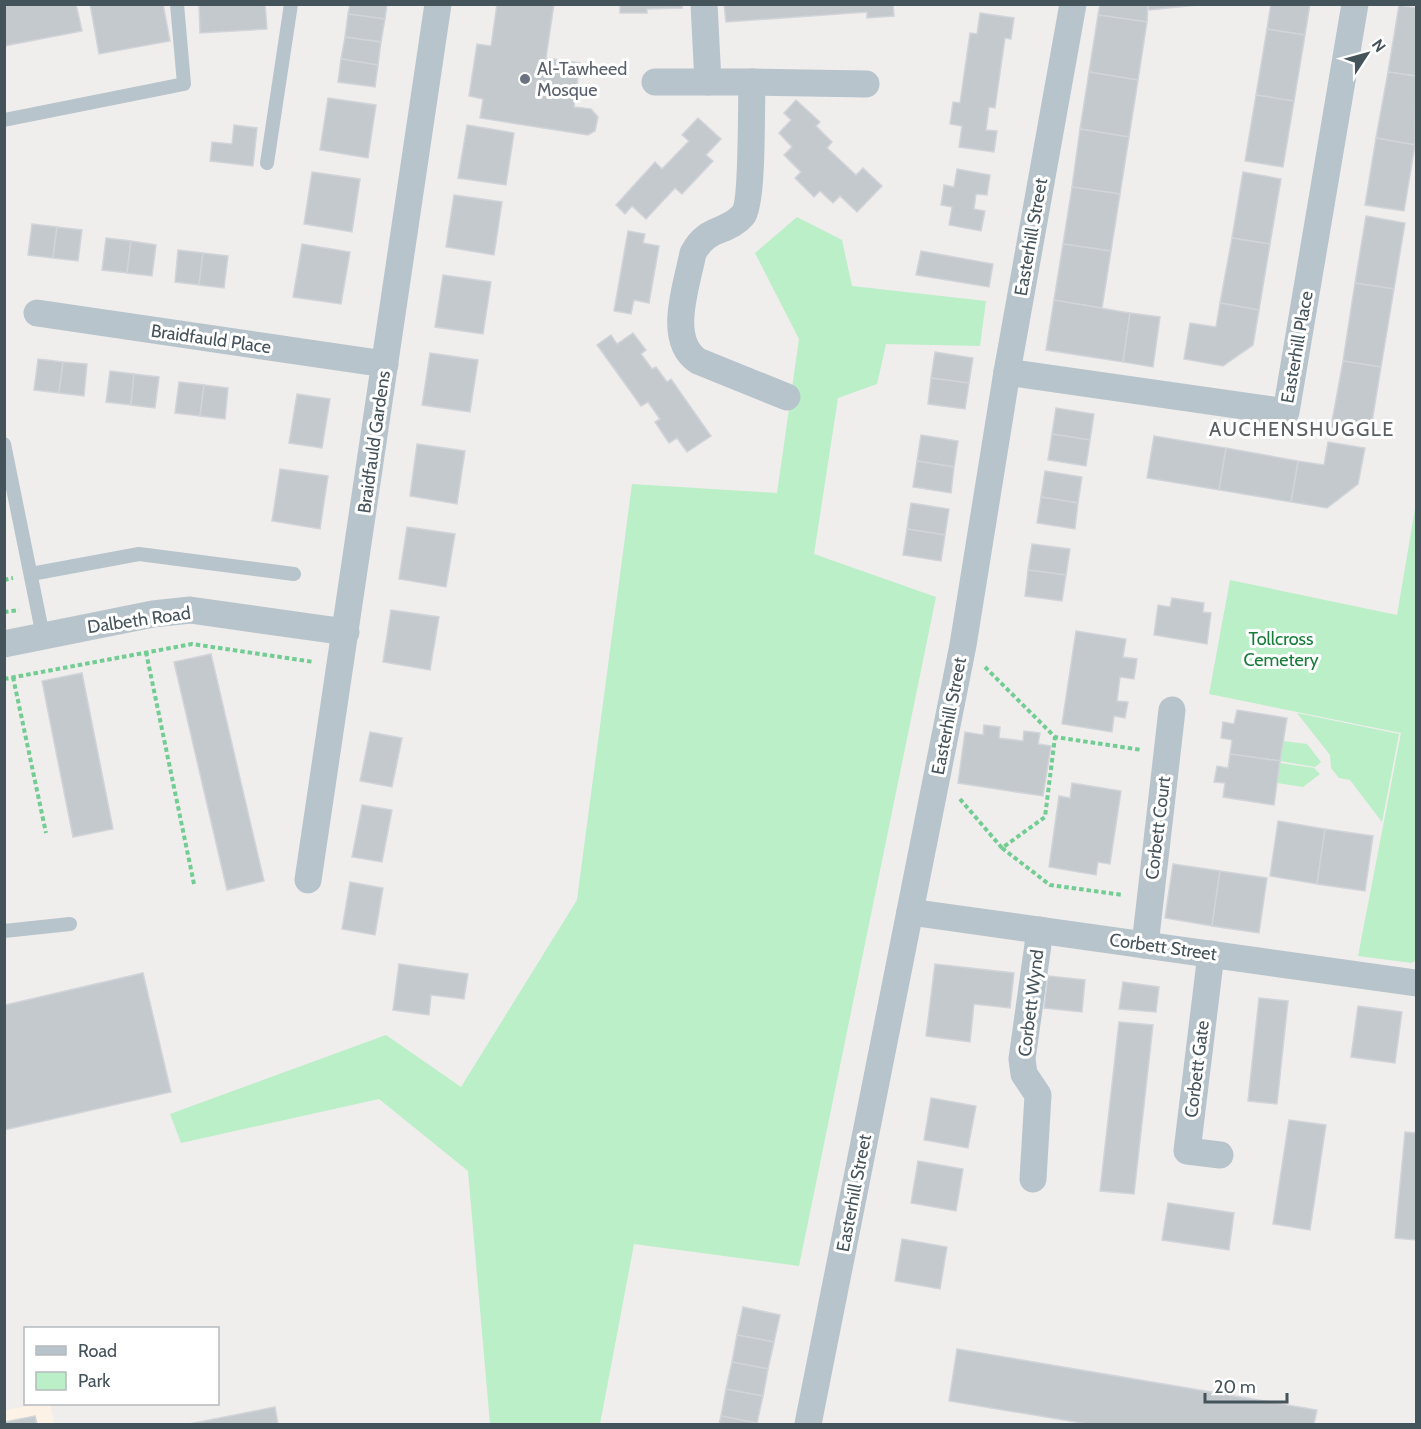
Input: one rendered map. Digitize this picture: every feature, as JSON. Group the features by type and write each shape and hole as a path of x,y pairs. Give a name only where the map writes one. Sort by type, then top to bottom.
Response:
{"street":[{"name":"Braidfauld Gardens","path":"308,880 438,4"},
{"path":"704,4 708,82"},
{"name":"Easterhill Street","path":"808,1425 963,645 1007,372 1073,4"},
{"name":"Easterhill Place","path":"1007,372 1286,412 1355,4"},
{"path":"655,82 866,84"},
{"path":"752,82 748,204 739,220 710,233 699,243 693,253 680,334 687,352 698,361 787,397"},
{"name":"Braidfauld Place","path":"37,313 385,364"},
{"name":"Dalbeth Road","path":"4,644 153,614 190,610 346,632"},
{"name":"Corbett Court","path":"1144,945 1172,710"},
{"name":"Corbett Street","path":"910,912 1416,983"},
{"name":"Corbett Wynd","path":"1033,1179 1038,1095 1024,1074 1022,1059 1040,930"},
{"name":"Corbett Gate","path":"1211,954 1187,1151 1220,1155"}],"lane":[{"path":"4,120 184,84 177,4"},
{"path":"267,163 291,4"},
{"path":"4,444 43,636"},
{"path":"31,574 139,554 294,574"},
{"path":"4,931 70,924"}],"path":[{"path":"4,679 192,644 341,666"},
{"path":"963,645 1055,737 1167,753"},
{"path":"146,652 194,884"},
{"path":"13,677 46,832"},
{"path":"1002,848 1045,817 1055,737"},
{"path":"938,773 1002,848 1050,885 1150,899"}],"shaded area":[{"path":"50,1405 54,1424 5,1424 5,1410"}],"green space":[{"path":"797,217 842,240 852,286 986,301 980,346 886,344 877,384 838,398 814,554 936,597 799,1266 634,1244 600,1424 490,1424 468,1171 379,1099 181,1143 170,1114 386,1035 461,1087 577,900 632,484 777,493 799,339 755,253"},
{"name":"Tollcross Cemetery","path":"1416,503 1416,960 1412,963 1358,956 1401,733 1209,694 1230,580 1397,615"},
{"path":"1297,713 1399,734 1382,822 1350,780 1339,778 1331,768 1330,755"},
{"path":"1283,741 1307,744 1321,762 1315,767 1280,761"},
{"path":"1280,763 1314,768 1320,774 1303,787 1277,783"}],"building":[{"path":"4,4 76,4 82,31 4,46"},
{"path":"90,4 163,4 170,41 99,54"},
{"path":"199,4 265,4 267,29 200,33"},
{"path":"350,4 387,4 385,19 348,14"},
{"name":"Al-Tawheed Mosque","path":"497,4 554,4 546,58 580,63 574,107 591,109 598,117 595,131 588,135 480,118 483,99 469,96 477,44 491,46"},
{"path":"620,4 682,4 682,8 647,9 647,13 620,13"},
{"path":"724,4 893,4 894,16 867,18 867,12 726,22"},
{"path":"1100,4 1148,4 1147,22 1098,15"},
{"path":"1148,4 1207,4 1149,10"},
{"path":"1271,4 1310,4 1305,35 1267,29"},
{"path":"1399,5 1416,8 1416,76 1388,72"},
{"path":"980,13 1014,18 1011,39 1005,38 995,108 989,107 986,130 997,131 994,152 959,147 962,126 950,124 953,102 960,103 970,33 977,34"},
{"path":"348,14 385,19 381,42 345,37"},
{"path":"1098,15 1147,22 1138,80 1089,72"},
{"path":"1267,29 1305,35 1294,101 1256,95"},
{"path":"345,37 381,42 378,65 341,59"},
{"path":"341,59 378,65 375,87 338,82"},
{"path":"1089,72 1138,80 1129,137 1080,129"},
{"path":"1388,72 1416,76 1415,145 1376,138"},
{"path":"1256,95 1294,101 1283,167 1245,161"},
{"path":"328,98 376,105 368,158 320,150"},
{"path":"796,100 820,122 816,126 832,142 827,148 856,175 863,168 882,186 857,212 840,196 833,203 820,191 814,197 795,178 801,172 784,155 792,147 779,133 791,120 784,113"},
{"path":"698,118 721,139 706,155 713,161 682,194 675,188 646,219 632,206 625,214 616,205 655,162 662,169 689,141 682,135"},
{"path":"234,125 257,128 253,166 210,161 212,142 232,144"},
{"path":"467,125 514,133 506,185 458,178"},
{"path":"1080,129 1129,137 1120,194 1072,187"},
{"path":"1376,138 1415,145 1404,211 1365,205"},
{"path":"957,169 990,175 987,195 976,194 974,209 985,211 981,231 949,225 952,207 941,205 944,185 954,187"},
{"path":"312,172 360,179 352,232 304,224"},
{"path":"1243,172 1281,179 1270,244 1232,238"},
{"path":"1072,187 1120,194 1111,251 1063,244"},
{"path":"454,195 502,202 494,255 446,247"},
{"path":"1366,216 1405,223 1394,289 1355,283"},
{"path":"32,224 57,227 53,258 28,255"},
{"path":"57,227 82,230 78,261 53,258"},
{"path":"628,231 645,234 643,243 659,246 649,303 634,300 631,314 614,311"},
{"path":"106,238 131,241 127,273 102,270"},
{"path":"1232,238 1270,244 1259,310 1220,303"},
{"path":"131,241 156,245 152,276 127,273"},
{"path":"302,244 350,252 341,304 293,297"},
{"path":"1063,244 1111,251 1102,308 1054,300"},
{"path":"178,250 203,253 199,285 175,282"},
{"path":"921,251 993,264 989,287 916,275"},
{"path":"203,253 228,256 224,288 199,285"},
{"path":"443,275 491,282 483,334 435,327"},
{"path":"1355,283 1394,289 1381,367 1343,361"},
{"path":"1054,300 1130,313 1123,362 1046,350"},
{"path":"1220,303 1259,310 1253,345 1223,366 1184,359 1190,323 1216,327"},
{"path":"1130,313 1160,317 1153,367 1123,362"},
{"path":"633,333 646,350 641,354 652,369 656,367 667,382 671,379 711,436 687,452 677,438 669,443 655,422 660,419 648,402 641,406 597,345 611,335 617,344"},
{"path":"935,352 973,358 969,383 931,378"},
{"path":"430,353 478,360 470,412 422,405"},
{"path":"38,359 63,362 59,393 34,390"},
{"path":"1343,361 1381,367 1370,434 1331,427"},
{"path":"63,362 87,364 84,396 59,393"},
{"path":"110,371 134,374 131,405 106,402"},
{"path":"134,374 159,377 155,408 131,405"},
{"path":"931,378 969,383 965,409 928,404"},
{"path":"179,382 204,385 200,416 175,413"},
{"path":"204,385 228,388 225,419 200,416"},
{"path":"297,394 330,399 322,448 289,443"},
{"path":"1056,408 1094,414 1090,440 1052,434"},
{"path":"1052,434 1090,440 1086,466 1048,460"},
{"path":"921,435 958,441 954,467 917,461"},
{"path":"1154,436 1226,448 1219,490 1147,478"},
{"path":"1328,442 1365,448 1358,484 1327,508 1291,502 1298,461 1324,465"},
{"path":"417,444 465,451 457,504 410,496"},
{"path":"1226,448 1298,461 1291,502 1219,490"},
{"path":"917,461 954,467 951,493 913,487"},
{"path":"280,469 328,476 320,529 272,521"},
{"path":"1045,471 1082,477 1078,503 1041,497"},
{"path":"1041,497 1078,503 1075,529 1037,523"},
{"path":"911,503 949,509 945,535 907,529"},
{"path":"407,527 455,534 446,587 399,579"},
{"path":"907,529 945,535 941,561 903,555"},
{"path":"1032,544 1070,549 1066,575 1028,570"},
{"path":"1028,570 1066,575 1062,601 1025,596"},
{"path":"1172,598 1204,603 1203,612 1211,613 1207,644 1154,635 1158,605 1170,607"},
{"path":"391,610 439,617 430,670 383,662"},
{"path":"1076,631 1126,639 1123,657 1137,659 1134,679 1120,677 1117,701 1128,702 1125,718 1114,716 1112,732 1062,724"},
{"path":"211,654 264,881 227,890 174,662"},
{"path":"82,673 113,829 73,837 42,681"},
{"path":"1237,710 1287,718 1280,761 1230,754 1232,740 1221,738 1223,722 1234,724"},
{"path":"984,725 1000,727 999,738 1023,741 1024,731 1040,733 1038,744 1051,746 1043,796 958,783 965,732 983,735"},
{"path":"370,732 402,738 392,787 360,781"},
{"path":"1230,754 1280,761 1274,805 1223,797 1225,783 1214,782 1217,766 1228,768"},
{"path":"1072,783 1121,791 1110,864 1098,862 1096,875 1049,867 1059,796 1070,798"},
{"path":"362,805 392,810 382,862 352,857"},
{"path":"1278,821 1325,829 1317,884 1270,876"},
{"path":"1325,829 1373,836 1365,891 1317,884"},
{"path":"1173,864 1220,871 1212,926 1165,918"},
{"path":"1220,871 1267,878 1259,933 1212,926"},
{"path":"350,882 383,888 375,935 342,929"},
{"path":"399,964 468,974 464,999 431,995 429,1015 393,1010"},
{"path":"935,964 1014,973 1010,1008 974,1004 970,1042 926,1036"},
{"path":"143,973 171,1092 4,1130 4,1002 5,1005"},
{"path":"1048,976 1085,980 1082,1012 1044,1008"},
{"path":"1123,982 1159,987 1156,1012 1119,1009"},
{"path":"1259,998 1288,1001 1277,1104 1248,1101"},
{"path":"1358,1006 1402,1012 1395,1063 1351,1057"},
{"path":"1119,1022 1153,1025 1134,1194 1100,1191"},
{"path":"931,1098 976,1106 968,1148 924,1140"},
{"path":"1289,1120 1326,1125 1310,1230 1273,1224"},
{"path":"1405,1132 1416,1133 1416,1240 1395,1238"},
{"path":"918,1161 963,1169 956,1211 911,1203"},
{"path":"1168,1203 1234,1213 1229,1250 1162,1240"},
{"path":"902,1239 947,1247 940,1289 895,1281"},
{"path":"743,1307 780,1315 774,1342 737,1335"},
{"path":"737,1335 774,1342 768,1369 732,1362"},
{"path":"957,1349 1317,1410 1314,1424 1088,1424 949,1401"},
{"path":"732,1362 768,1369 763,1396 726,1389"},
{"path":"726,1389 763,1396 757,1423 721,1416"},
{"path":"275,1407 278,1424 189,1424"},
{"path":"35,1416 37,1424 4,1424 4,1422"},
{"path":"721,1416 757,1423 757,1424 719,1424"}],"place":[{"name":"Al-Tawheed Mosque","path":"525,79"}],"district":[{"name":"AUCHENSHUGGLE","path":"1302,429"}]}
